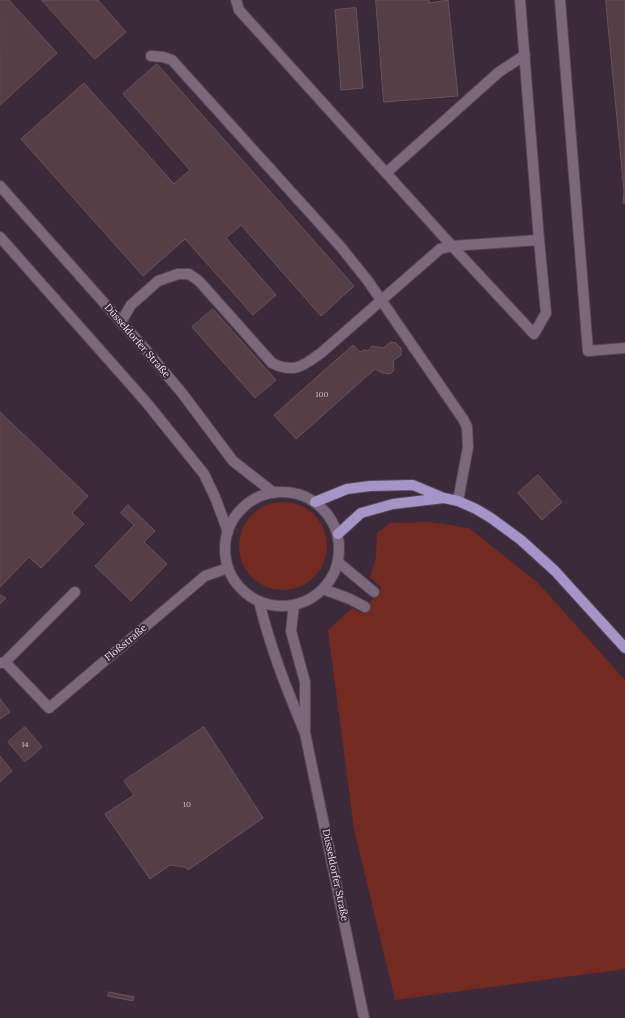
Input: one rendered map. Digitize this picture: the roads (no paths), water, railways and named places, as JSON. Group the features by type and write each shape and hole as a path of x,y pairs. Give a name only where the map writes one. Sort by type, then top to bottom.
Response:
{"main road":[{"path":"236,0 239,10 452,246 534,334 546,313 520,0"},
{"path":"560,0 588,350 625,348"},
{"path":"386,173 498,72 525,55"},
{"path":"151,56 172,60 340,246 368,281 467,427 468,447 458,501"},
{"name":"Düsseldorfer Straße","path":"0,186 182,393 233,461 274,493"},
{"path":"0,238 146,402 204,474 215,497 228,532"},
{"path":"121,322 131,305 158,281 178,274 189,274 199,281 272,363 283,368 294,368 308,363 321,353 440,249 452,246 539,240"},
{"path":"315,502 348,489 370,486 413,484 444,498 458,501 491,518 521,540 555,571 625,648"},
{"path":"285,492 296,494 315,502 325,511 333,522 338,534 340,548 338,562 332,577 323,589 310,599 294,605 270,605 259,601 246,593 235,582 228,568 225,544 228,532 235,518 246,505 259,497 274,493 285,492"},
{"path":"338,534 361,513 393,504 444,498"},
{"path":"338,562 374,592"},
{"name":"Floßstraße","path":"3,663 30,688 48,708 205,576 228,568"},
{"path":"323,589 350,598 365,607"},
{"path":"3,663 75,592"},
{"name":"Düsseldorfer Straße","path":"259,601 268,636 288,694 305,733"},
{"name":"Düsseldorfer Straße","path":"294,605 291,631 305,682 305,733 364,1018"}]}
